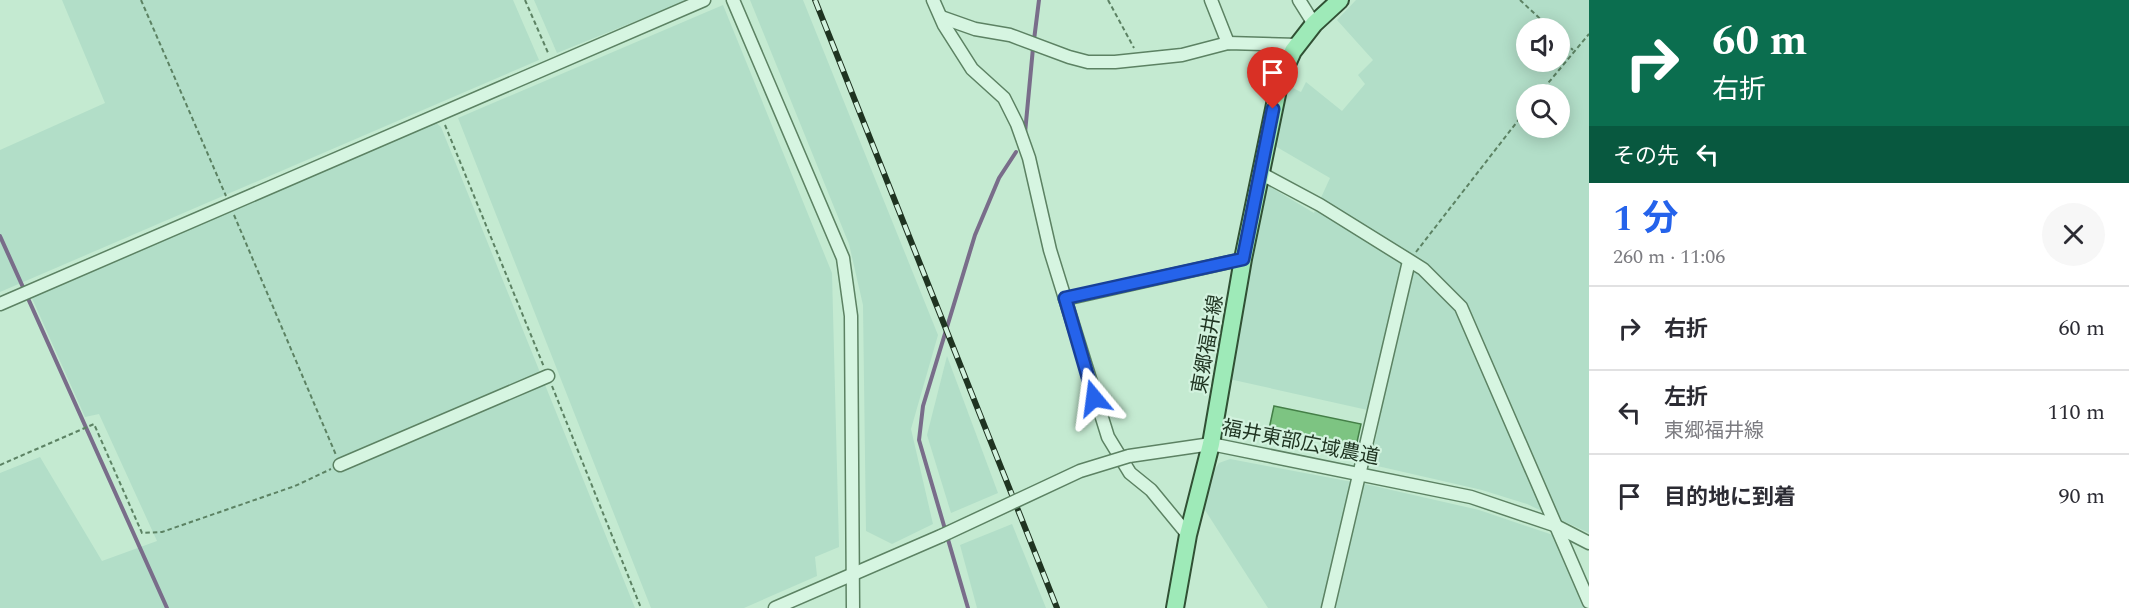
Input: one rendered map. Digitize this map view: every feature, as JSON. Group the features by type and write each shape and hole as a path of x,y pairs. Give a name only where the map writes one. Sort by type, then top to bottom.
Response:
{"main road":[{"name":"東郷福井線","path":"1175,608 1188,535 1211,444 1243,259 1280,80 1298,45 1314,24 1340,0"}],"street":[{"path":"0,304 704,0"},
{"path":"733,0 843,258 851,316 853,608"},
{"path":"933,0 972,69 1004,98 1017,124 1029,158 1065,298 1108,438 1130,473 1151,490 1188,535"},
{"path":"1211,0 1228,43"},
{"path":"1299,0 1314,24"},
{"path":"941,17 1026,41 1088,62 1182,55 1228,43 1298,45"},
{"path":"1260,173 1320,205 1423,269 1461,307 1589,602"},
{"path":"1065,298 1243,259"},
{"path":"1328,608 1409,261"},
{"path":"340,465 548,376"},
{"name":"福井東部広域農道","path":"775,608 941,536 1080,471 1129,456 1211,444 1471,497 1554,525 1589,543"}],"path":[{"path":"0,465 94,424 142,533 146,535 295,486 340,465 141,0"},
{"path":"525,0 553,65"},
{"path":"1108,0 1140,59"},
{"path":"1520,0 1539,18"},
{"path":"1547,84 1589,34"},
{"path":"1570,47 1574,51"},
{"path":"441,114 641,608"},
{"path":"1409,261 1516,123"}],"green space":[{"path":"62,0 513,0 539,60 0,292 0,150 105,103"},
{"path":"534,0 688,0 557,53"},
{"path":"750,0 803,0 938,335 911,429 933,524 892,544 866,531 863,305 849,244"},
{"path":"1356,0 1589,0 1589,533 1527,504 1482,490 1373,465 1371,460 1381,413 1229,379 1267,185 1314,213 1330,178 1275,146 1289,86 1301,92 1306,82 1342,111 1365,84 1358,75 1373,60 1337,20"},
{"path":"723,5 832,273 839,547 815,557 817,576 744,608 651,608 458,118"},
{"path":"435,122 441,127 635,608 0,608 0,473 40,457 102,561 157,541 99,414 85,417 31,296"},
{"path":"947,356 998,493 951,513 927,435"},
{"path":"1230,459 1374,486 1479,510 1553,535 1585,608 1268,608 1203,507 1208,482 1213,472 1219,463"},
{"path":"1012,524 1046,608 977,608 960,545"}],"building":[{"path":"1274,406 1361,424 1355,451 1330,445 1332,442 1269,429"}],"waterway":[{"path":"1034,40 1039,0"},
{"path":"1025,133 1033,48"},
{"path":"968,608 919,440 923,406 975,235 999,178 1016,152"},
{"path":"0,236 167,608"}],"railway":[{"path":"815,0 1057,608"}],"route":[{"path":"1094,398 1065,298 1243,259 1273,121 1273,109"}]}
